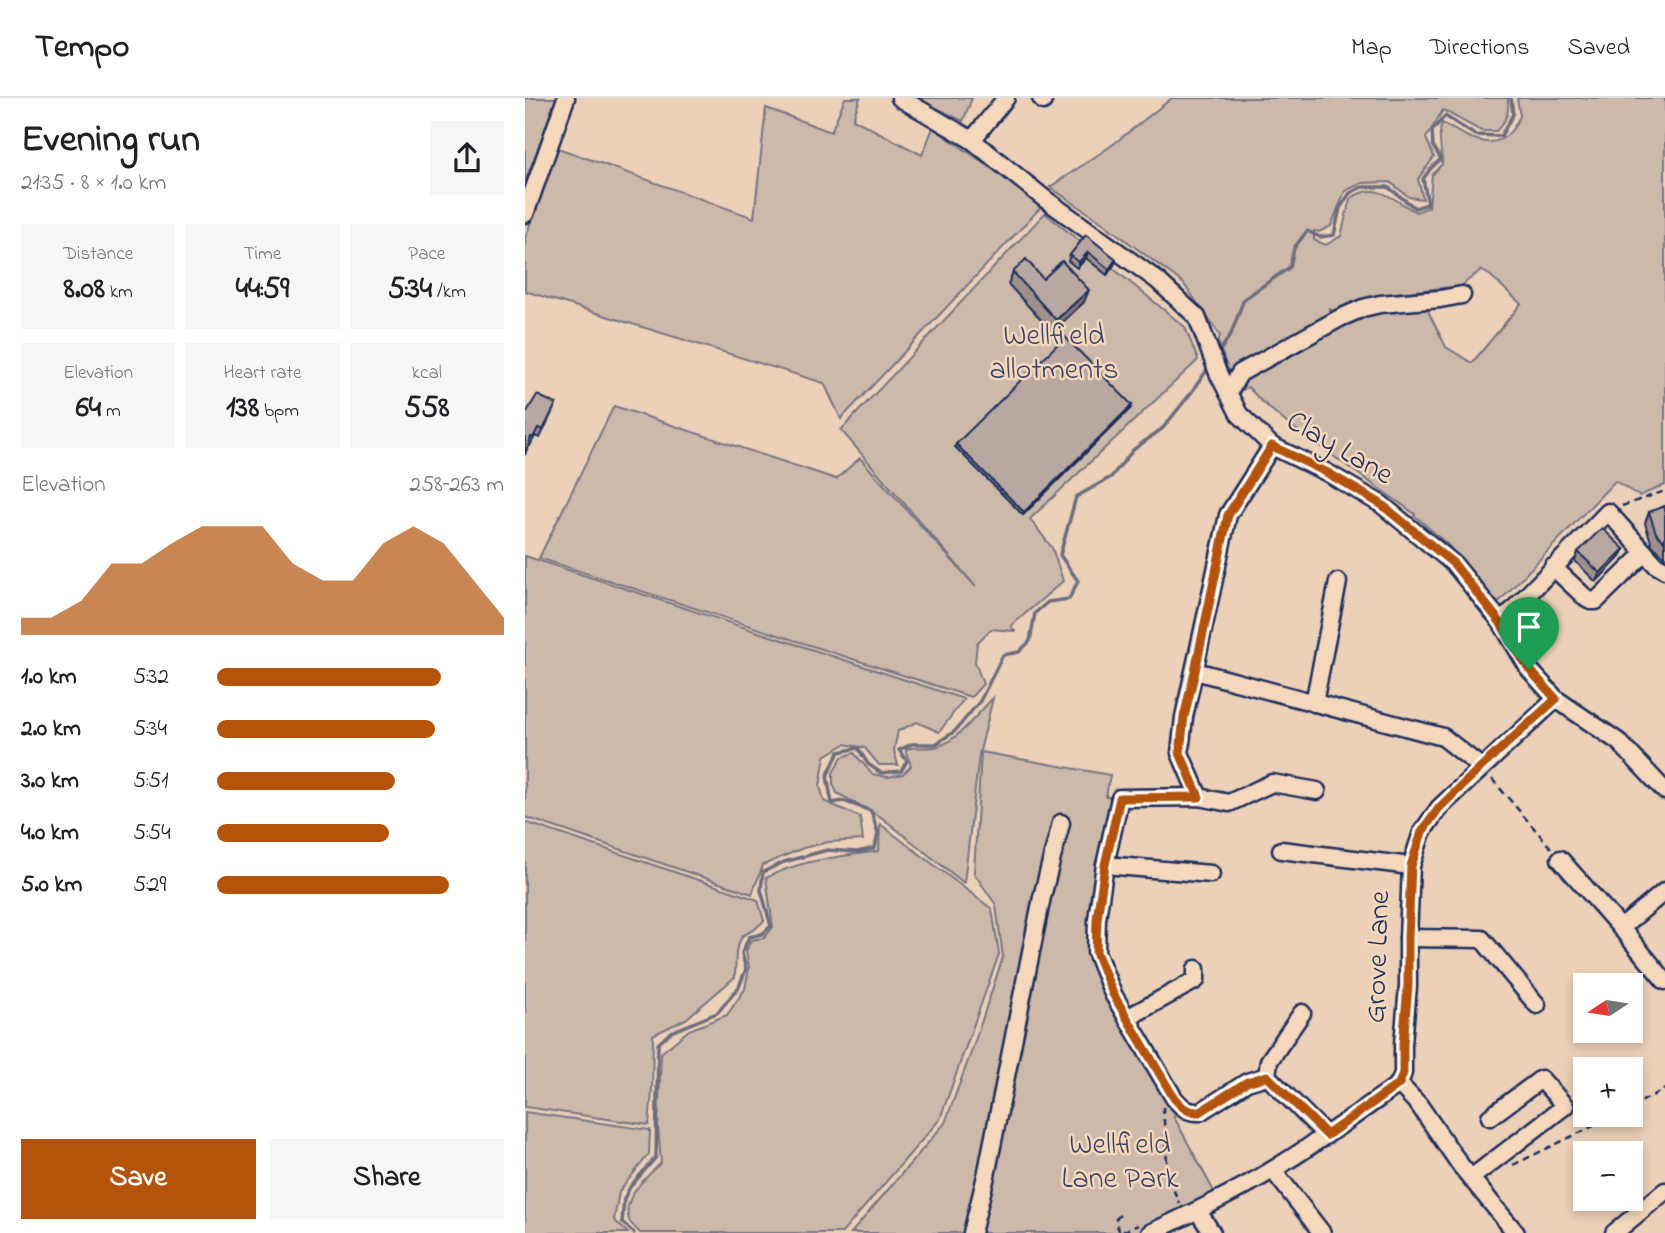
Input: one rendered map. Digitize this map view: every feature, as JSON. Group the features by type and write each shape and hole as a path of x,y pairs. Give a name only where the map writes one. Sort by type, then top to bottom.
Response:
{"street":[{"path":"525,214 566,98"},
{"name":"Clay Lane","path":"900,98 972,140 1045,199 1157,280 1197,317 1218,373 1239,414 1272,446 1326,472 1381,504 1454,564 1500,622 1529,669 1556,699 1619,742 1665,790"},
{"path":"972,140 1006,98"},
{"path":"1228,393 1240,373 1363,308 1462,295"},
{"path":"1199,797 1180,753 1184,717 1228,515 1272,446"},
{"path":"1500,622 1608,512 1656,565 1665,570"},
{"path":"1553,566 1587,599 1596,601 1646,553"},
{"path":"1314,703 1338,582"},
{"path":"1195,671 1443,737 1481,767"},
{"name":"Grove Lane","path":"1399,1084 1403,1073 1408,986 1411,866 1422,832 1439,808 1556,699"},
{"path":"1267,1076 1247,1082 1200,1112 1192,1113 1182,1108 1174,1098 1113,994 1096,952 1097,919 1105,865 1120,798 1199,797 1229,803 1272,783 1317,792"},
{"path":"972,1233 1042,897 1061,823"},
{"path":"1281,850 1411,866"},
{"path":"1560,859 1665,981"},
{"path":"1105,865 1211,874"},
{"path":"1621,928 1665,891"},
{"path":"1408,938 1482,939 1537,1005"},
{"path":"1128,1018 1196,980 1196,969"},
{"path":"1267,1076 1269,1061 1302,1013"},
{"path":"1267,1076 1327,1135"},
{"path":"1471,1178 1565,1106 1541,1079 1490,1117"},
{"path":"1144,1229 1198,1210 1273,1170 1399,1084 1419,1105 1461,1166 1516,1233"},
{"path":"1273,1170 1322,1233"},
{"path":"1614,1233 1665,1191"},
{"path":"1198,1210 1212,1233"}],"path":[{"path":"1608,512 1665,491"},
{"path":"1481,767 1560,859"},
{"path":"1643,1101 1665,1089"},
{"path":"1174,1098 1163,1102 1168,1176 1180,1205"},
{"path":"1508,1167 1591,1127"},
{"path":"1120,1215 1115,1220 1120,1233 1144,1229"}],"green space":[{"path":"525,98 557,98 525,182"},
{"path":"845,98 860,98 853,119 922,155 933,128 1044,204 841,419 824,383 525,291 525,238 558,148 754,218 766,108 831,132"},
{"path":"916,98 972,98 963,121"},
{"path":"1172,98 1508,98 1507,116 1496,131 1481,131 1443,110 1426,138 1434,157 1418,179 1423,199 1409,197 1390,182 1362,183 1345,191 1331,226 1319,232 1314,231 1314,240 1326,245 1341,236 1350,199 1359,194 1376,191 1416,212 1429,207 1432,175 1442,164 1442,123 1477,140 1495,141 1503,138 1515,126 1520,116 1517,98 1665,98 1665,485 1639,496 1615,481 1495,606 1478,579 1448,545 1415,514 1288,424 1248,387 1243,390 1227,367 1218,342 1220,335 1183,283 1050,187 1111,146","holes":["1481,270 1521,304 1472,363 1446,347 1427,309 1367,312 1315,341 1341,323 1330,309 1335,312 1368,298 1395,293 1461,286"]},
{"name":"Wellfield allotments","path":"1045,213 1185,327 1198,360 1030,519 1052,548 1063,581 1011,626 1015,631 991,629 977,643 975,662 983,684 971,697 539,558 614,406 836,479 860,458 976,587 841,430"},
{"path":"525,556 964,699 939,732 917,722 898,731 894,750 898,765 879,765 865,748 845,744 825,756 820,786 824,801 860,817 863,840 828,842 803,848 763,865 752,894 525,817"},
{"path":"993,698 979,755 964,883 881,817 837,793 833,784 833,773 842,757 854,753 872,774 888,777 903,774 911,766 906,749 935,747 946,743"},
{"name":"Wellfield Lane Park","path":"981,752 1110,775 1106,797 1120,798 1096,952 1176,1105 1174,1117 1218,1199 1150,1233 851,1233 945,1123 1003,957 996,905 974,873"},
{"path":"525,822 758,900 764,921 742,936 736,951 735,977 686,1019 653,1035 649,1125 525,1107"},
{"path":"880,824 992,909 999,954 940,1119 842,1233 640,1233 630,1222 629,1203 637,1188 661,1163 658,1127 661,1053 689,1030 727,1015 745,989 749,968 746,951 751,940 764,938 773,927 766,878 807,863 879,851"},
{"path":"525,1112 650,1130 649,1154 619,1192 614,1220 628,1233 525,1233"}],"building":[{"path":"1086,235 1116,259 1109,269 1088,252 1079,262 1070,255"},
{"path":"1026,259 1043,279 1062,261 1089,290 1056,320 1013,272"},
{"path":"1065,337 1132,405 1024,512 956,444"},
{"path":"537,395 556,404 543,430 538,428 533,438 531,437 525,455 525,415"},
{"path":"1665,506 1665,542 1656,533 1649,512"},
{"path":"1602,528 1624,549 1600,573 1578,552"}],"waterway":[{"path":"1217,355 1231,334 1244,299 1290,267 1294,248 1307,231 1320,237 1334,235 1340,208 1350,193 1362,187 1388,187 1415,208 1428,204 1423,179 1441,159 1433,146 1432,131 1445,116 1475,135 1501,136 1513,114 1511,98"},
{"path":"634,1233 622,1222 624,1199 630,1187 656,1157 658,1044 671,1032 717,1013 739,987 746,969 742,953 749,937 762,934 771,926 761,890 763,872 784,862 827,850 857,852 875,848 878,833 871,811 844,801 832,803 827,776 839,752 858,748 868,764 881,773 901,771 907,761 899,750 912,744 936,744 955,731 980,701 1003,655 1019,652 1030,641 1035,613 1048,602 1069,599 1078,581 1060,555 1076,497 1111,477 1133,450 1163,428 1209,367"}],"route":[{"path":"1272,446 1326,472 1381,504 1454,564 1500,622 1529,669 1556,699 1439,808 1422,832 1411,866 1408,986 1403,1073 1399,1084 1327,1135 1267,1076 1247,1082 1200,1112 1192,1113 1182,1108 1113,994 1096,952 1097,919 1105,865 1120,798 1199,797 1180,753 1184,717 1228,515 1272,446"}]}
